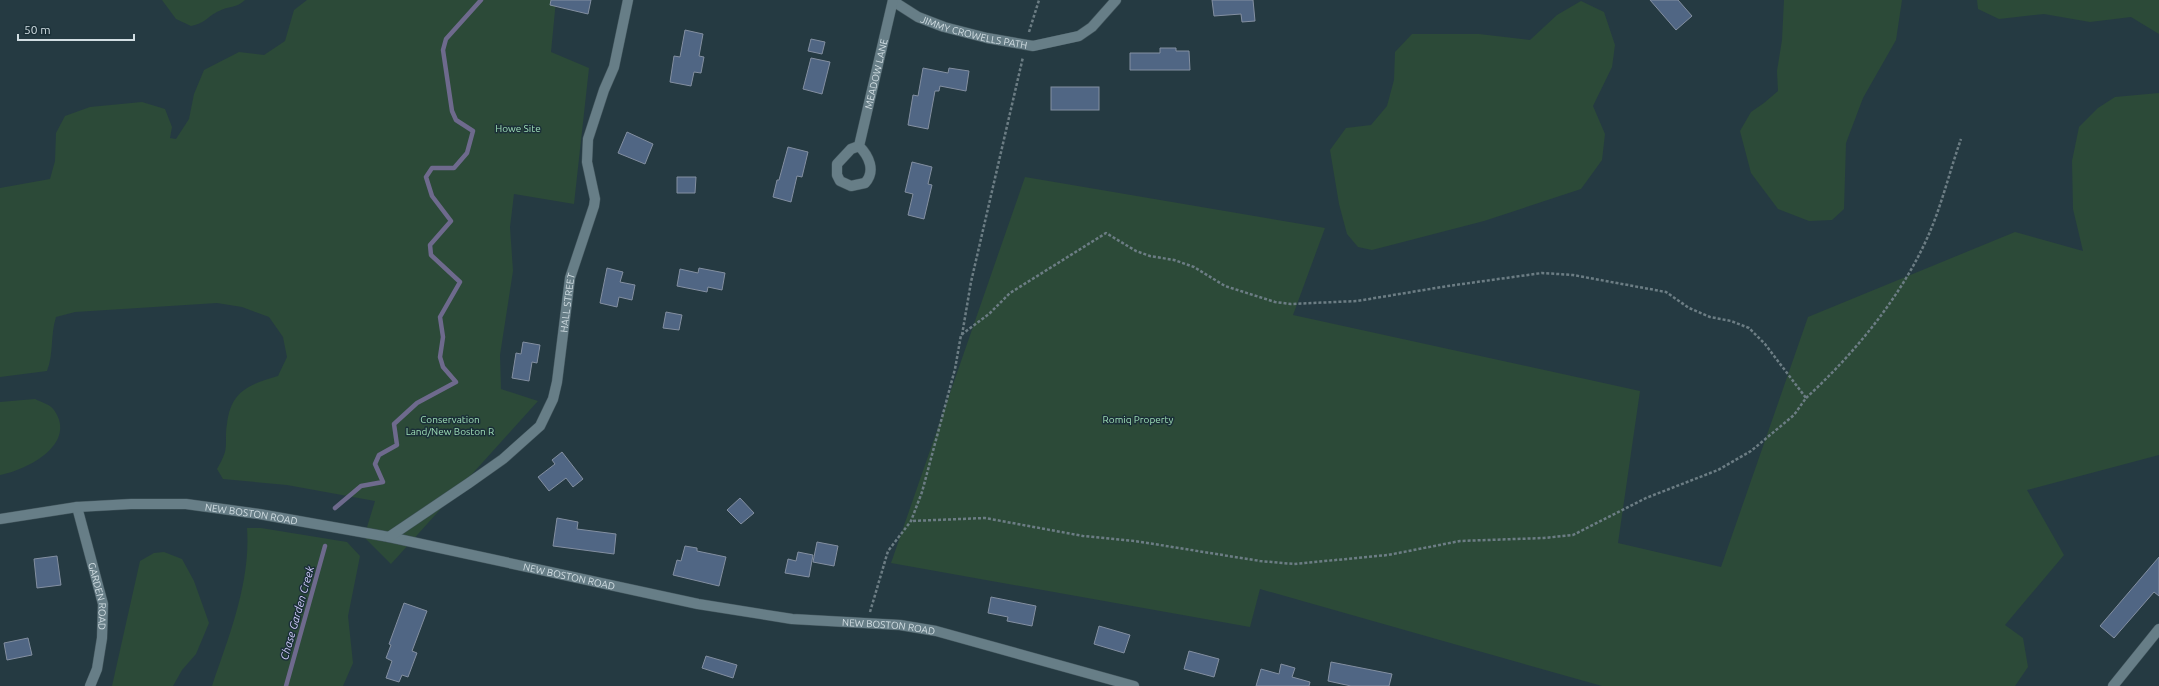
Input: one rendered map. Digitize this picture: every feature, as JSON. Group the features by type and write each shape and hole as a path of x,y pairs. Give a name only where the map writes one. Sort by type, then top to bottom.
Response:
{"street":[{"name":"HALL STREET","path":"389,537 503,458 540,426 547,412 557,382 570,278 594,206 595,198 587,162 588,139 596,112 614,67 628,0"},
{"name":"JIMMY CROWELLS PATH","path":"893,1 918,17 944,27 987,38 1034,46 1079,36 1092,27 1116,0"},
{"name":"MEADOW LANE","path":"858,146 893,1"},
{"name":"NEW BOSTON ROAD","path":"0,519 77,507 131,504 186,504 258,514 389,537 698,604 792,619 900,624 936,631 1134,686"},
{"name":"GARDEN ROAD","path":"77,507 103,604 101,646 97,669 90,686"},
{"path":"2113,686 2159,629"}],"path":[{"path":"868,622 888,551 911,521 927,474 955,369 971,282 1025,45 1039,0"},
{"path":"911,521 985,518 1083,536 1135,541 1260,561 1294,564 1388,556 1460,541 1544,538 1573,535 1646,498 1718,470 1751,451 1794,415 1806,398 1832,374 1860,343 1916,263 1930,232 1961,139"},
{"path":"961,335 988,314 1010,293 1106,232 1136,251 1150,256 1174,260 1194,267 1224,286 1275,302 1291,304 1357,300 1542,273 1573,275 1666,292 1689,308 1710,317 1731,321 1749,328 1765,344 1806,398"}],"green space":[{"path":"162,0 245,0 236,6 226,8 215,13 201,23 191,26 176,19"},
{"path":"307,0 556,0 551,52 589,68 574,204 514,194 510,227 513,271 500,355 501,389 538,401 391,564 364,537 375,501 287,485 223,479 217,469 225,452 226,427 232,404 243,391 250,386 278,376 287,357 283,337 269,317 242,307 217,303 75,312 56,317 53,331 51,358 47,371 0,377 0,188 50,179 55,161 56,133 65,116 90,107 142,102 165,109 172,127 170,138 176,139 189,119 194,94 204,70 239,52 264,55 285,41 294,10"},
{"path":"1784,0 1902,0 1896,40 1863,98 1846,143 1844,209 1832,220 1809,221 1778,209 1751,173 1740,131 1751,112 1778,91 1777,71 1782,40"},
{"path":"1977,0 2159,0 2159,34 2131,17 2090,22 2044,14 1999,19 1978,9"},
{"path":"1581,1 1604,12 1615,45 1612,67 1593,106 1605,134 1602,160 1581,189 1484,221 1372,250 1358,247 1347,234 1339,204 1330,150 1346,128 1371,125 1387,106 1394,80 1395,52 1412,34 1479,34 1530,40 1557,15"},
{"name":"Romiq Property","path":"2159,93 2159,455 2027,490 2064,555 2005,625 2023,638 2028,667 2015,686 1602,686 1260,589 1250,627 891,563 1025,177 1325,228 1293,315 1640,391 1618,543 1721,567 1808,317 2015,232 2083,251 2073,209 2072,161 2079,127 2098,108 2115,97"},
{"path":"35,399 53,408 60,422 59,434 55,444 46,453 23,468 0,475 0,402"},
{"path":"247,528 261,528 347,542 360,556 348,616 353,663 343,686 212,686 232,628 242,589 246,568"},
{"path":"164,552 182,559 194,581 209,623 196,654 182,670 173,686 112,686 140,561 154,553"}],"building":[{"path":"551,0 591,0 588,14 550,5"},
{"path":"1212,0 1253,0 1255,21 1242,22 1241,14 1214,16"},
{"path":"1650,0 1678,0 1692,16 1676,30"},
{"path":"685,30 703,34 699,56 704,57 701,73 694,72 691,86 670,82 674,56 680,57"},
{"path":"811,39 825,42 822,54 808,51"},
{"path":"1160,48 1176,48 1176,51 1189,51 1190,70 1130,70 1130,53 1160,53"},
{"path":"811,58 830,62 822,94 803,89"},
{"path":"923,68 948,73 949,68 969,71 966,91 940,86 939,91 935,91 928,129 908,125 913,95 918,96"},
{"path":"1051,87 1099,87 1099,110 1051,110"},
{"path":"627,132 653,144 645,164 618,153"},
{"path":"788,147 808,152 802,177 797,176 791,202 773,197"},
{"path":"912,162 932,167 928,184 932,185 924,219 908,215 913,194 905,192"},
{"path":"677,177 696,177 695,193 677,193"},
{"path":"607,268 623,272 620,282 635,285 632,300 619,297 617,307 600,303"},
{"path":"699,268 725,273 722,290 708,287 707,292 677,286 680,269 698,273"},
{"path":"666,312 682,315 679,330 663,328"},
{"path":"523,342 540,345 537,363 532,362 529,381 512,378 516,353 521,354"},
{"path":"562,452 583,479 573,487 566,478 549,491 538,477 555,464 552,460"},
{"path":"740,498 754,513 741,524 727,510"},
{"path":"557,518 578,522 577,529 616,534 614,554 553,546"},
{"path":"817,542 838,546 834,566 813,562"},
{"path":"685,546 697,548 697,551 726,557 719,586 673,575 677,560 681,561"},
{"path":"798,552 813,555 809,577 785,573 788,559 796,561"},
{"path":"57,556 61,585 37,588 34,559"},
{"path":"2159,557 2159,596 2154,592 2114,638 2100,626"},
{"path":"991,597 1036,606 1032,626 1007,621 1008,617 988,613"},
{"path":"404,603 427,611 412,651 417,653 408,677 402,675 399,682 386,678 392,661 386,658 391,645 389,644"},
{"path":"1099,626 1130,635 1124,653 1094,644"},
{"path":"28,638 32,655 7,660 4,643"},
{"path":"1189,651 1219,659 1214,677 1184,669"},
{"path":"706,656 737,665 733,678 702,668"},
{"path":"1331,662 1392,674 1389,686 1351,686 1328,681"},
{"path":"1281,664 1295,668 1292,677 1310,682 1309,686 1256,686 1261,669 1279,674"}],"waterway":[{"name":"Chase Garden Creek","path":"335,508 361,486 383,482 375,464 379,455 397,445 394,424 417,403 456,382 443,367 440,357 443,337 440,317 460,282 431,255 430,245 451,221 432,196 426,177 432,168 454,168 467,153 473,131 456,120 452,111 443,50 446,39 481,0"},
{"name":"Chase Garden Creek","path":"286,686 325,546"}],"park label":[{"name":"Howe Site","path":"518,128"},
{"name":"Conservation Land/New Boston R","path":"450,424"}]}
